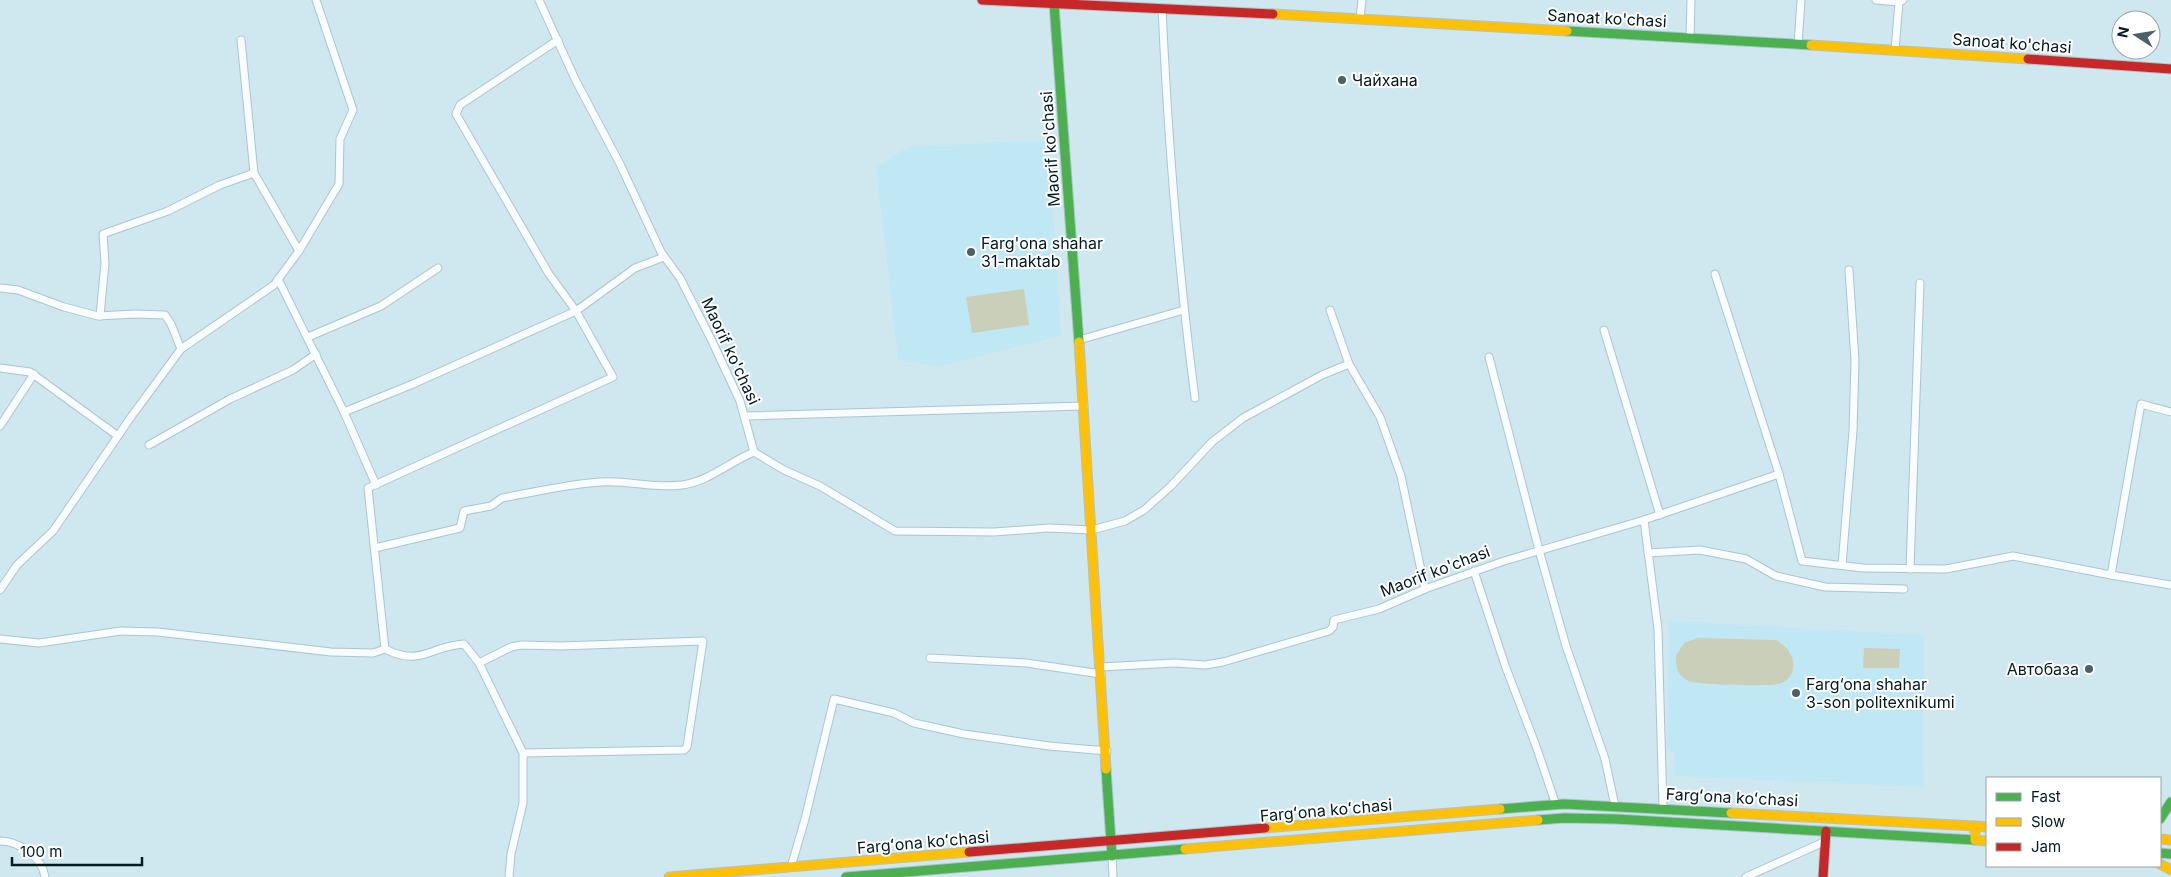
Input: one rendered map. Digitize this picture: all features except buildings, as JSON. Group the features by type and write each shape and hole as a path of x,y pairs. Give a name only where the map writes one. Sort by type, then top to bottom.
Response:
{"main road":[{"name":"Sanoat ko'chasi","path":"982,0 1158,5 1360,19 1895,50 2171,69"},
{"name":"Maorif ko'chasi","path":"1054,2 1084,406 1107,751 1112,856"},
{"path":"2161,817 2171,802"},
{"name":"Fargʻona koʻchasi","path":"669,877 1556,805 1663,808 1986,827"},
{"name":"Fargʻona koʻchasi","path":"846,877 1564,818 1826,836 1986,841"},
{"path":"1975,826 1975,840"},
{"path":"1823,877 1826,836"}],"street":[{"path":"0,590 17,565 53,532 118,436 181,349 251,303 278,279 300,251 339,184 340,139 353,110 316,0"},
{"name":"Maorif ko'chasi","path":"540,0 576,81 620,164 664,257 680,278 712,341 740,401 754,452"},
{"path":"1360,19 1362,0"},
{"path":"1690,38 1691,0"},
{"path":"1798,44 1801,0"},
{"path":"1876,0 1901,1 1895,50"},
{"path":"1158,5 1165,66 1184,310 1195,398"},
{"path":"241,40 254,173 300,251"},
{"path":"385,649 368,488 613,378 576,311 545,266 456,114 460,105 558,40"},
{"path":"100,316 105,263 103,234 168,211 220,186 254,173"},
{"path":"344,412 576,311 635,268 664,257"},
{"path":"308,337 382,306 438,268"},
{"path":"1842,565 1854,423 1855,361 1849,270"},
{"path":"1715,274 1779,474 1802,561 1842,565 1946,569 2013,556 2171,585"},
{"path":"278,279 344,412 376,485"},
{"path":"1910,568 1920,283"},
{"path":"0,288 18,290 64,307 100,316 165,315 171,324 181,349"},
{"path":"1079,340 1184,310"},
{"path":"1330,310 1350,364 1380,417 1401,476 1424,589"},
{"path":"1604,330 1660,515"},
{"path":"149,445 230,399 292,370 316,354"},
{"path":"1489,357 1566,646 1605,758 1614,806"},
{"path":"374,548 460,528 464,511 490,506 502,498 602,482 651,486 682,485 711,477 738,458 754,452 784,470 820,486 895,531 994,532 1049,528 1092,530 1125,521 1144,510 1171,486 1212,442 1243,418 1322,375 1350,364"},
{"path":"0,368 34,374 118,436"},
{"path":"0,426 34,374"},
{"path":"2111,575 2141,404 2171,412"},
{"path":"744,416 1084,406"},
{"name":"Maorif ko'chasi","path":"1101,671 1174,663 1205,665 1223,662 1329,631 1333,628 1334,620 1378,609 1424,589 1474,571 1660,515 1779,474"},
{"path":"1644,520 1658,629 1663,808"},
{"path":"1648,553 1700,550 1746,559 1776,576 1825,588 1904,588"},
{"path":"1474,571 1506,668 1556,805"},
{"path":"0,639 38,643 121,631 158,632 331,652 373,653 385,649 398,656 414,658 454,644 464,644 479,663 523,754 523,803 511,854 509,877"},
{"path":"479,663 511,647 521,645 561,646 703,640 687,748 684,750 523,754"},
{"path":"930,658 1026,663 1101,671"},
{"path":"791,868 805,820 834,699 894,713 914,723 964,734 1049,746 1107,751"},
{"path":"1746,877 1826,836"},
{"path":"0,841 11,841 29,852 44,869 45,877"},
{"name":"Maorif ko'chasi","path":"1112,856 1113,877"}],"shaded area":[{"name":"Farg'ona shahar 31-maktab","path":"1049,140 1061,336 940,366 898,360 876,167 908,147"},
{"name":"Farg‘ona shahar 3-son politexnikumi","path":"1669,621 1924,635 1923,787 1674,776 1675,752 1667,751"}],"green space":[{"path":"1024,289 1029,325 972,333 966,297"},
{"path":"1698,638 1776,640 1791,654 1793,660 1792,673 1782,683 1776,684 1721,684 1689,681 1682,677 1678,671 1676,656 1684,643"},
{"path":"1864,648 1900,649 1899,668 1863,668"}],"traffic: fast":[{"path":"1054,4 1079,342"},
{"path":"1567,31 1811,45"},
{"path":"1106,769 1112,856"},
{"path":"2161,817 2171,802"},
{"path":"1500,809 1564,804 1731,813"},
{"path":"1538,820 1564,818 1616,819 1975,840"},
{"path":"846,877 1185,849"},
{"path":"2161,853 2171,854"}],"traffic: slow":[{"path":"1273,14 1567,31"},
{"path":"1811,45 2028,59"},
{"path":"1079,342 1106,769"},
{"path":"1265,828 1500,809"},
{"path":"1731,813 1975,826"},
{"path":"1185,849 1538,820"},
{"path":"1986,827 1975,826 1975,840 1986,841"},
{"path":"2161,839 2171,840"},
{"path":"669,877 969,852"},
{"path":"2161,865 2171,870"}],"traffic: jam":[{"path":"982,0 1273,14"},
{"path":"2028,59 2171,69"},
{"path":"969,852 1265,828"},
{"path":"1823,877 1826,831"}],"place":[{"name":"Чайхана","path":"1342,80"},
{"name":"Farg'ona shahar 31-maktab","path":"971,252"},
{"name":"Автобаза","path":"2089,669"},
{"name":"Farg‘ona shahar 3-son politexnikumi","path":"1796,693"}]}
